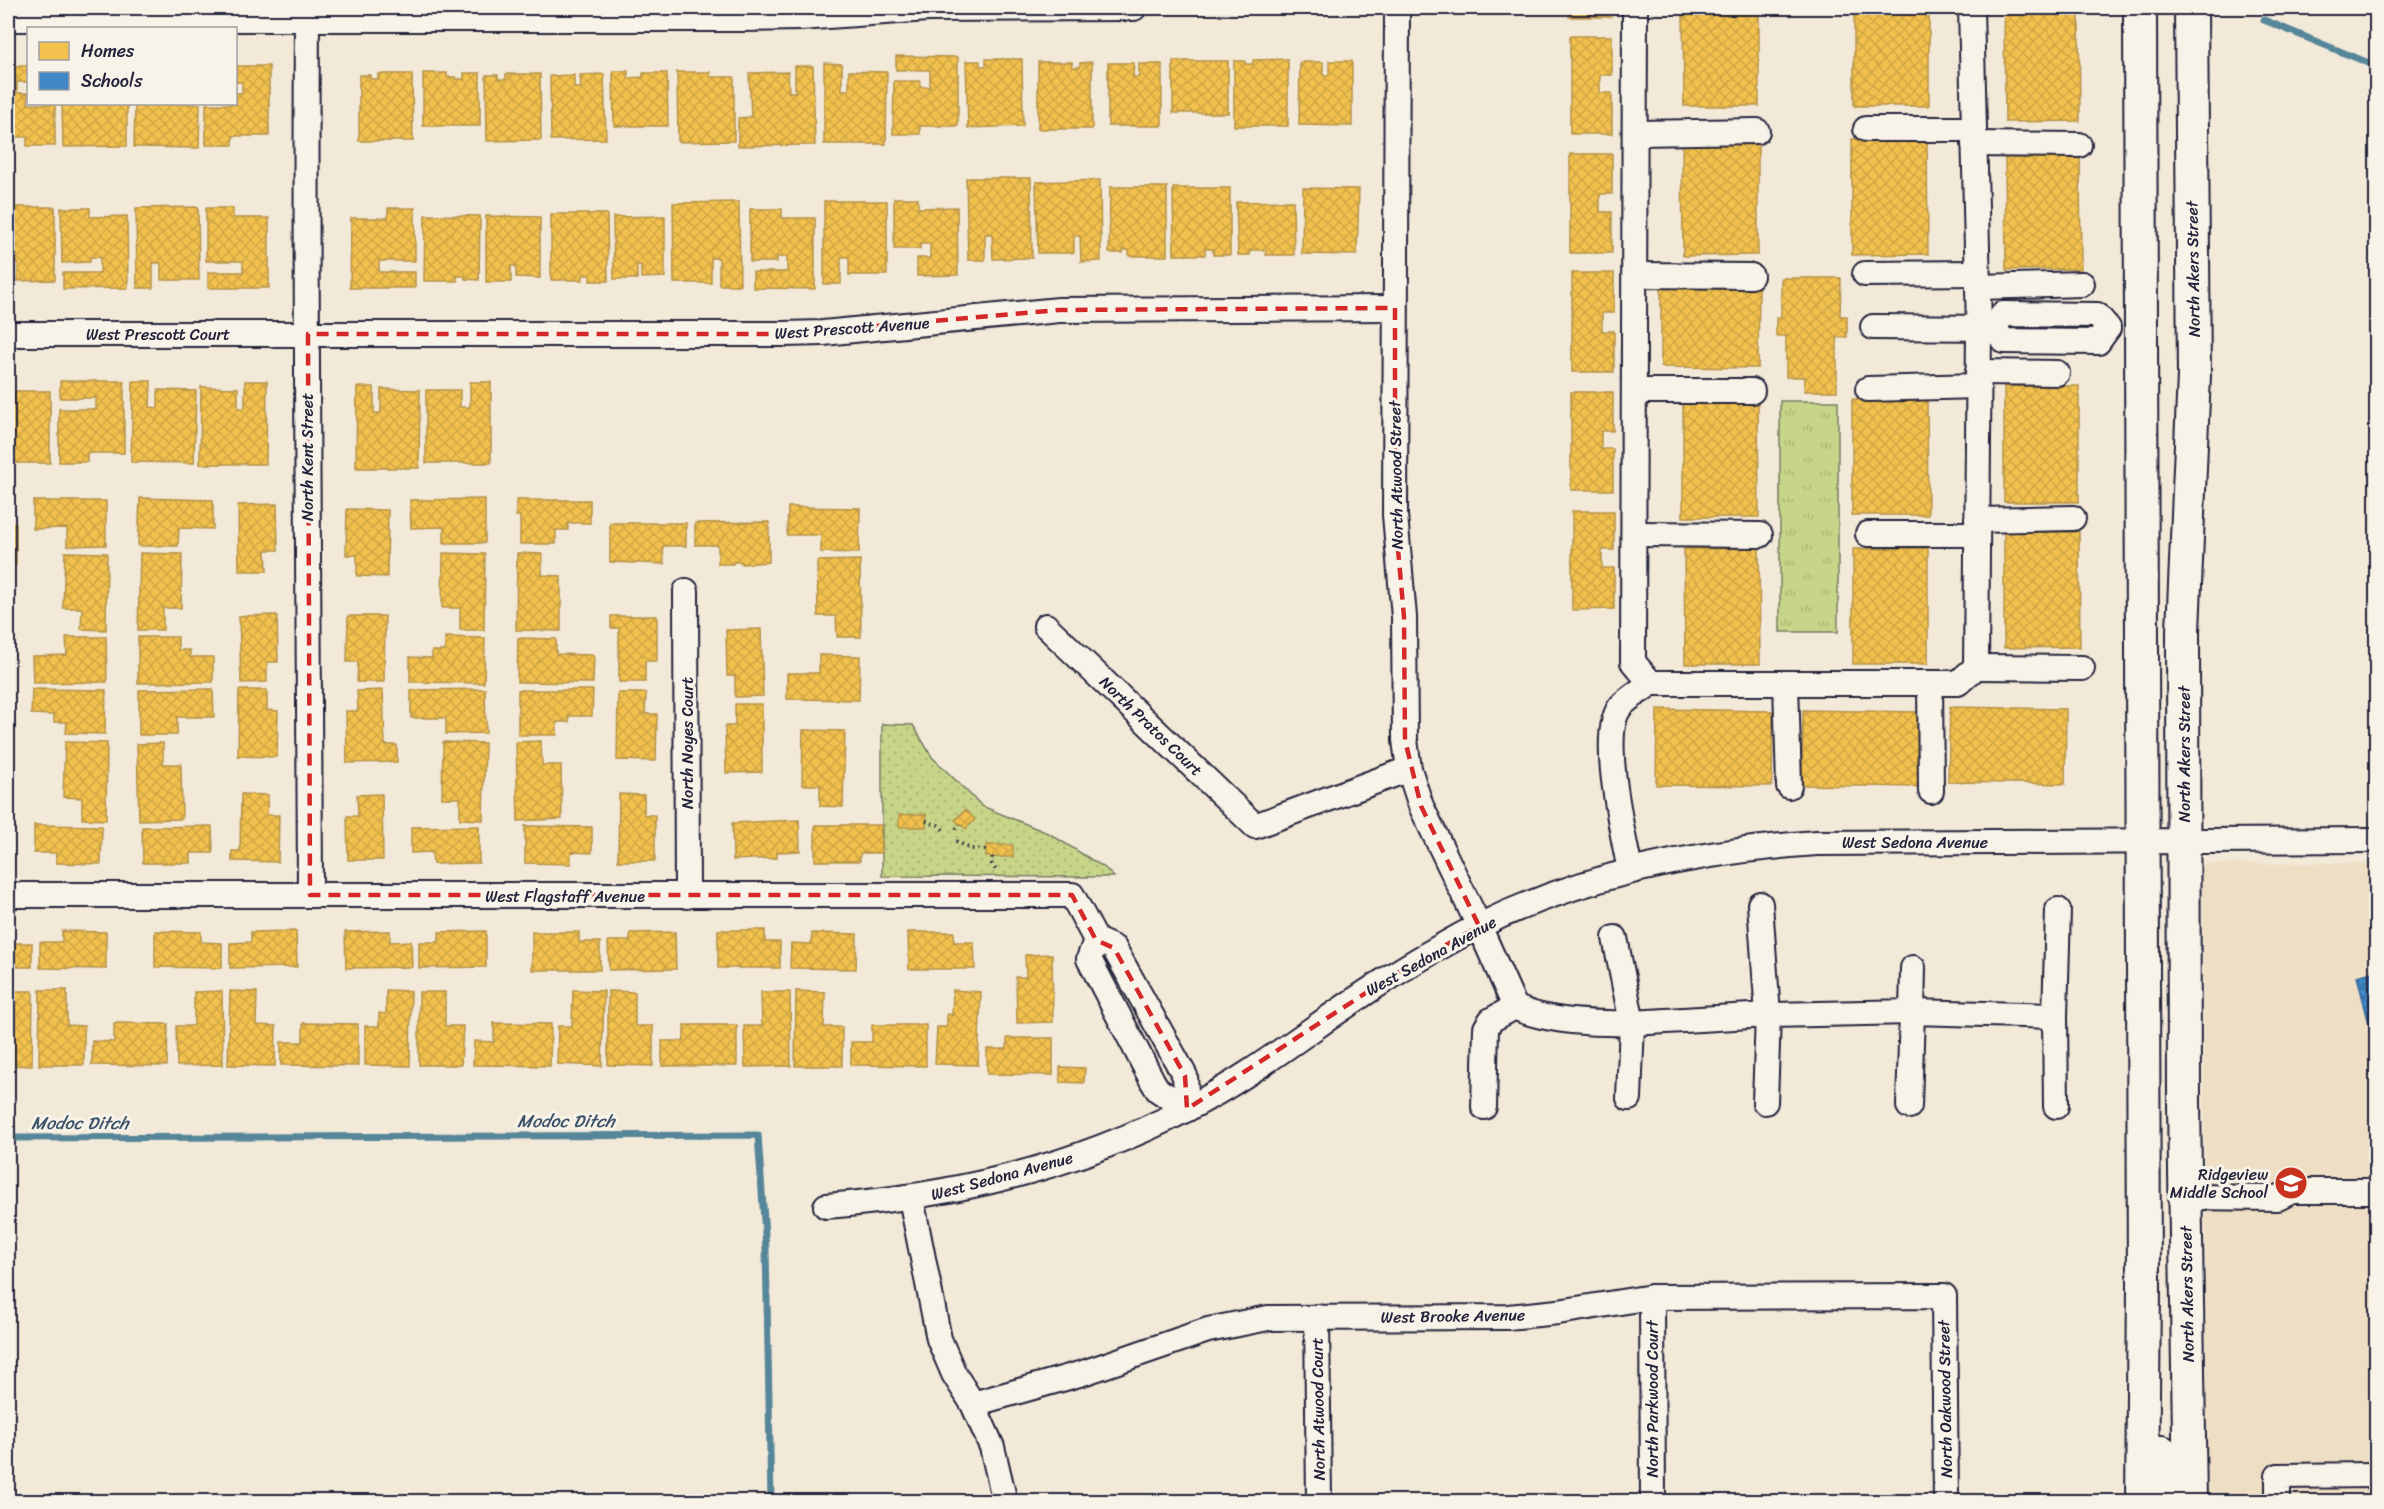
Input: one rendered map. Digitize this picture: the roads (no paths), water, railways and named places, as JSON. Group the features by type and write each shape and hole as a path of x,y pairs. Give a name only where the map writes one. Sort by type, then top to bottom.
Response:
{"main road":[{"path":"2140,8 2144,1288 2142,1502"},
{"name":"North Akers Street","path":"2190,1502 2185,1197 2183,631 2194,363 2191,8"},
{"path":"2144,1288 2158,1336 2165,1502"}],"street":[{"path":"8,19 755,19 928,8 1134,8"},
{"name":"North Atwood Street","path":"1396,8 1395,515 1404,617 1405,741 1409,769 1421,806 1515,1006"},
{"path":"1635,8 1634,662 1651,683"},
{"path":"1971,8 1978,280 1986,328 1978,379 1976,667"},
{"name":"North Kent Street","path":"307,19 305,265 308,334 306,495 310,895"},
{"path":"1866,129 2079,145"},
{"path":"1636,132 1757,131"},
{"path":"1865,274 2082,284"},
{"path":"1636,275 1751,276"},
{"name":"West Prescott Avenue","path":"308,334 784,334 832,332 1059,310 1395,308"},
{"path":"1986,328 2004,314 2097,315 2108,328"},
{"path":"2054,315 2054,342"},
{"path":"1874,327 1986,328 2004,341 2054,342 2098,342 2108,328"},
{"path":"2108,328 2141,327"},
{"name":"West Prescott Court","path":"8,334 308,334"},
{"path":"1868,389 2057,373"},
{"path":"1635,391 1752,391"},
{"path":"1868,534 2073,518"},
{"path":"1635,534 1760,535"},
{"name":"North Noyes Court","path":"687,591 687,896"},
{"name":"North Pratos Court","path":"1046,626 1255,826 1409,769"},
{"path":"1630,871 1611,760 1611,736 1620,707 1651,683 1958,683 1976,667 2082,668"},
{"path":"1786,683 1789,786"},
{"path":"1930,683 1931,791"},
{"name":"West Sedona Avenue","path":"826,1206 911,1198 957,1190 1047,1167 1104,1147 1187,1109 1249,1073 1392,976 1479,926 1546,898 1630,871 1742,850 1817,843 2376,840"},
{"name":"West Flagstaff Avenue","path":"8,895 1072,895 1096,940 1114,948 1185,1076 1187,1109"},
{"path":"1760,904 1768,1015 1765,1102"},
{"path":"2056,1106 2055,1016 2058,910"},
{"path":"1615,938 1632,1023 1629,1098"},
{"path":"1096,940 1089,959 1158,1090 1187,1109"},
{"path":"1909,1107 1913,968"},
{"path":"1106,993 1131,981"},
{"path":"1484,1107 1486,1028 1491,1020 1515,1006 1529,1014 1604,1024 1768,1015 1911,1012 2055,1016"},
{"path":"2185,1197 2278,1198 2292,1191 2376,1191"},
{"path":"911,1198 939,1339 954,1374 973,1404 992,1447 1005,1502"},
{"name":"West Brooke Avenue","path":"973,1404 1083,1373 1208,1330 1268,1318 1508,1317 1558,1312 1608,1302 1652,1297 1944,1296"},
{"name":"North Oakwood Street","path":"1944,1296 1946,1502"},
{"name":"North Parkwood Court","path":"1652,1297 1653,1502"},
{"name":"North Atwood Court","path":"1317,1317 1319,1502"},
{"path":"2278,1502 2278,1476 2376,1475"}],"waterway":[{"path":"2264,20 2376,66"},
{"name":"Modoc Ditch","path":"8,1138 758,1135 766,1249 771,1502"}],"place":[{"name":"Ridgeview Middle School","path":"2291,1183"}]}
